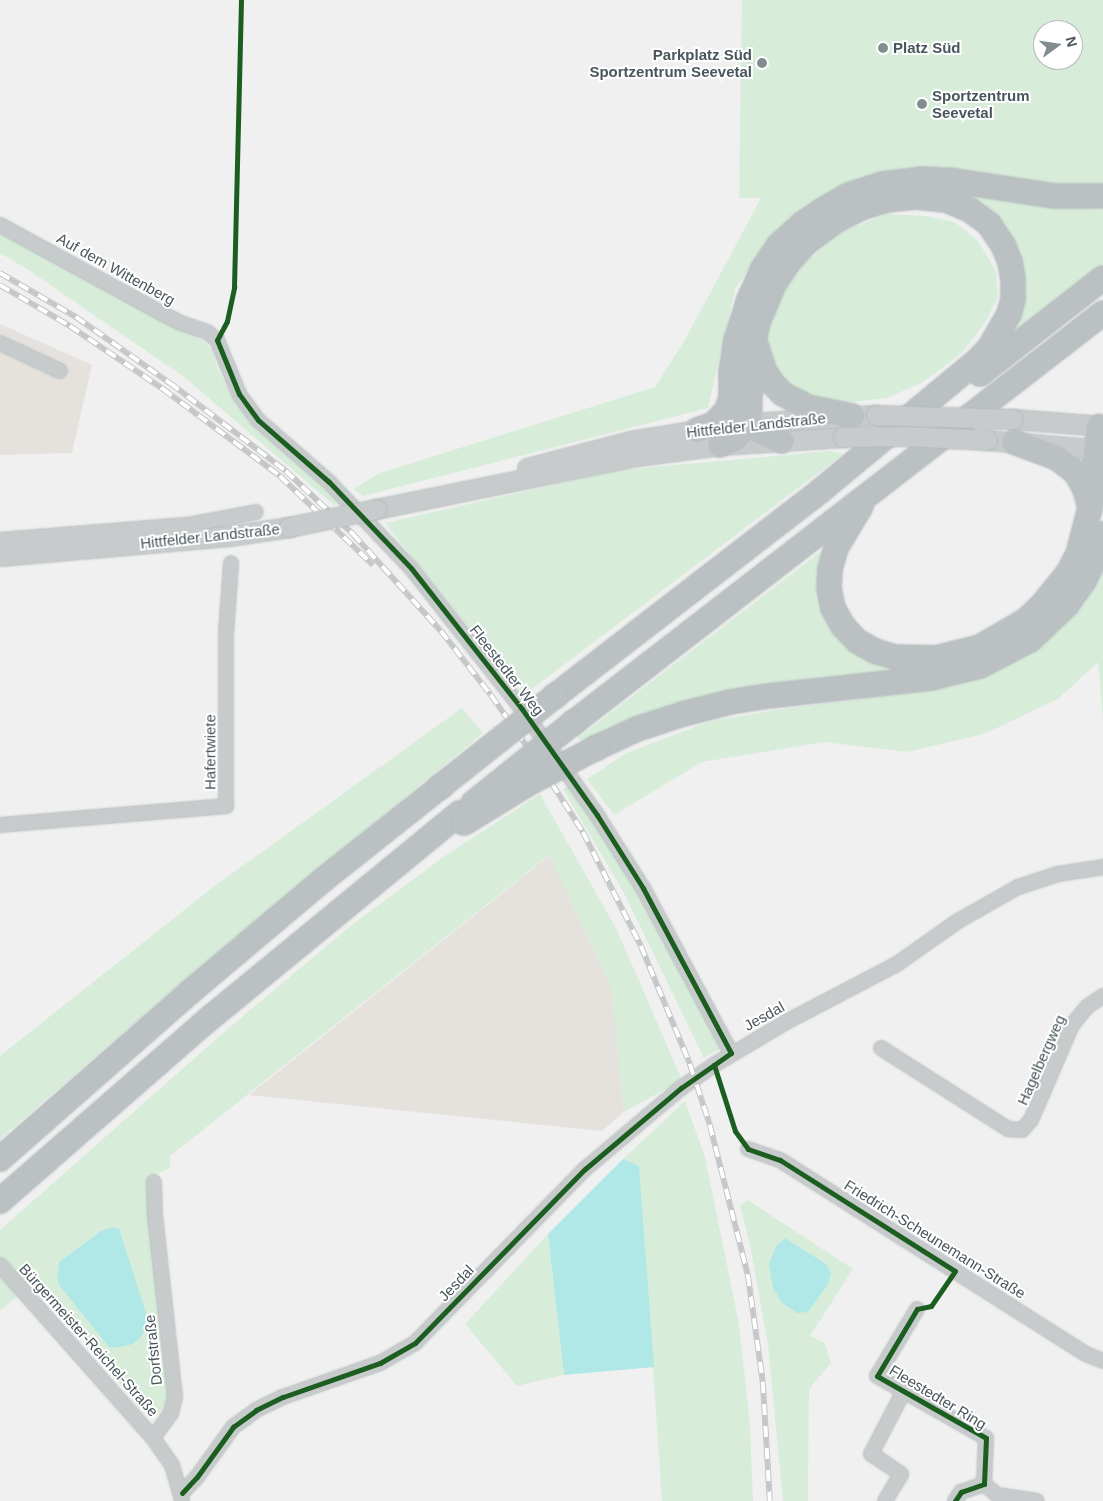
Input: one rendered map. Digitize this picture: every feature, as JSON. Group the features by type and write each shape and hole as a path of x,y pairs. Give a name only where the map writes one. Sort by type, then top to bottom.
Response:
{"highway":[{"path":"696,430 714,424 723,417 731,398 731,372 736,340 748,302 762,270 780,245 802,224 848,195 883,184 921,179 955,181 1054,196 1103,196"},
{"path":"0,1159 190,992 323,880 555,696 819,492 978,360 1002,330 1013,298 1013,280 1003,245 989,224 970,210 946,200 915,197 887,200 861,208 834,222 807,242 789,262 764,306 754,337 750,374 750,423 735,439 720,445"},
{"path":"819,492 933,411 1103,278"},
{"path":"0,1201 210,1018 402,860 462,818 573,722 1103,313"},
{"path":"754,337 765,372 783,394 808,407 852,416"},
{"path":"731,398 738,412 750,423 765,435 782,441"},
{"path":"867,496 836,548 830,569 829,588 833,608 843,626 857,641 875,652 895,657 916,659 956,654 980,647 1025,621 1042,605 1068,573 1078,554 1090,508 1100,449 1101,426"},
{"path":"1014,431 1057,458 1076,473 1085,489 1090,508"},
{"path":"462,818 596,748 637,729 683,714 730,702 931,678 980,666 1030,640 1067,605 1084,581 1098,552 1103,534"}],"main road":[{"name":"Hittfelder Landstraße","path":"418,502 562,457 630,441 750,423 876,415 953,416 1100,449"},
{"name":"Hittfelder Landstraße","path":"0,556 229,536 289,527 596,464 720,445 843,437 906,436 987,440 1014,431 1101,426"}],"street":[{"name":"Auf dem Wittenberg","path":"0,225 163,314 181,323 207,332 217,340"},
{"name":"Fleestedter Weg","path":"217,340 239,394 258,420 328,482 411,568 522,709 597,815 643,888 731,1053"},
{"path":"0,343 60,371"},
{"name":"Hittfelder Landstraße","path":"0,540 188,525 256,512"},
{"name":"Hafertwiete","path":"0,825 226,806 226,633 231,563"},
{"name":"Jesdal","path":"182,1497 233,1427 256,1410 283,1397 380,1364 415,1343 585,1169 681,1088 731,1053 897,964 958,921 1010,891 1058,874 1103,867"},
{"name":"Hagelbergweg","path":"881,1048 1008,1129 1022,1130 1031,1120 1072,1025 1088,1006 1103,996"},
{"name":"Friedrich-Scheunemann-Straße","path":"748,1149 780,1160 1086,1354 1103,1361"},
{"name":"Dorfstraße","path":"153,1438 171,1413 174,1397 155,1216 154,1182"},
{"name":"Bürgermeister-Reichel-Straße","path":"0,1265 153,1438"},
{"name":"Fleestedter Ring","path":"917,1309 877,1376 986,1438 984,1484"},
{"name":"Fleestedter Ring","path":"885,1501 901,1474 871,1454 904,1391"},
{"path":"153,1438 172,1465 182,1497"},
{"path":"955,1501 962,1492 984,1484 997,1496 1037,1501"}],"shaded area":[{"path":"0,324 92,365 72,453 0,455"},
{"path":"550,855 613,989 624,1112 602,1131 249,1095"}],"green space":[{"name":"Sportzentrum Seevetal","path":"742,0 1103,0 1103,186 1089,189 991,175 760,253 735,289 708,408 363,496 353,489 380,473 655,387 686,338 761,198 739,198"},
{"path":"963,194 1045,206 1103,209 1103,264 1004,342 1024,280 1019,252 1007,230 990,212"},
{"path":"887,214 926,216 955,222 978,241 996,271 998,297 986,321 962,353 923,382 887,398 843,403 805,396 783,386 768,362 764,332 776,302 804,265 837,234"},
{"path":"0,234 203,341 211,349 218,370 233,399 345,503 334,505 184,377 27,269 0,253"},
{"path":"830,451 843,454 524,695 385,523 620,470"},
{"path":"828,546 821,596 879,663 914,673 583,744 578,738"},
{"path":"1103,571 1103,721 1098,662 1058,699 984,734 907,752 824,742 702,762 614,815 587,779 626,753 711,721 784,709 953,687 1022,659 1081,609"},
{"path":"462,708 483,733 183,981 0,1139 0,1056 212,888"},
{"path":"568,786 606,836 637,888 723,1047 704,1058 624,893 563,789"},
{"path":"540,794 617,930 682,1080 624,1112 611,986 549,855 170,1156 170,1168 149,1178 170,1395 167,1408 156,1415 150,1415 137,1406 99,1357 37,1287 18,1295 0,1311 0,1230 223,1033 353,924 445,856","holes":["118,1229 147,1319 145,1330 133,1344 109,1347 60,1285 57,1278 59,1262 101,1231"]},
{"path":"685,1101 705,1157 739,1324 750,1424 753,1501 662,1501 639,1166 623,1159"},
{"path":"748,1200 853,1269 810,1336 825,1343 831,1363 809,1389 808,1501 783,1501 768,1345 751,1250 740,1205"},
{"path":"548,1234 564,1375 517,1386 465,1324"}],"water":[{"path":"623,1159 639,1166 654,1367 564,1375 548,1234"},
{"path":"113,1227 119,1229 148,1319 145,1330 140,1338 133,1344 120,1347 109,1347 59,1285 57,1278 59,1262 101,1231"},
{"path":"785,1238 826,1264 831,1273 828,1284 808,1312 797,1313 782,1303 773,1288 769,1264 776,1246"}],"railway":[{"path":"0,273 76,317 170,383 286,471 353,534 441,631 491,695 540,765 583,832 641,946 690,1064 710,1125 748,1275 763,1382 770,1501"},
{"path":"0,285 70,326 163,389 280,476 373,565"}],"cycle path":[{"path":"182,1493 197,1477 233,1427 256,1410 283,1397 380,1363 415,1343 585,1169 681,1088 731,1053 643,888 597,815 522,709 411,568 329,482 258,420 239,394 217,340 227,321 234,287 241,0"},
{"path":"714,1065 735,1131 748,1149 780,1160 955,1271 931,1306 917,1309 877,1376 986,1438 984,1484 961,1492 955,1501"}],"place":[{"name":"Platz Süd","path":"883,48"},
{"name":"Parkplatz Süd Sportzentrum Seevetal","path":"762,63"},
{"name":"Sportzentrum Seevetal","path":"922,104"}]}
